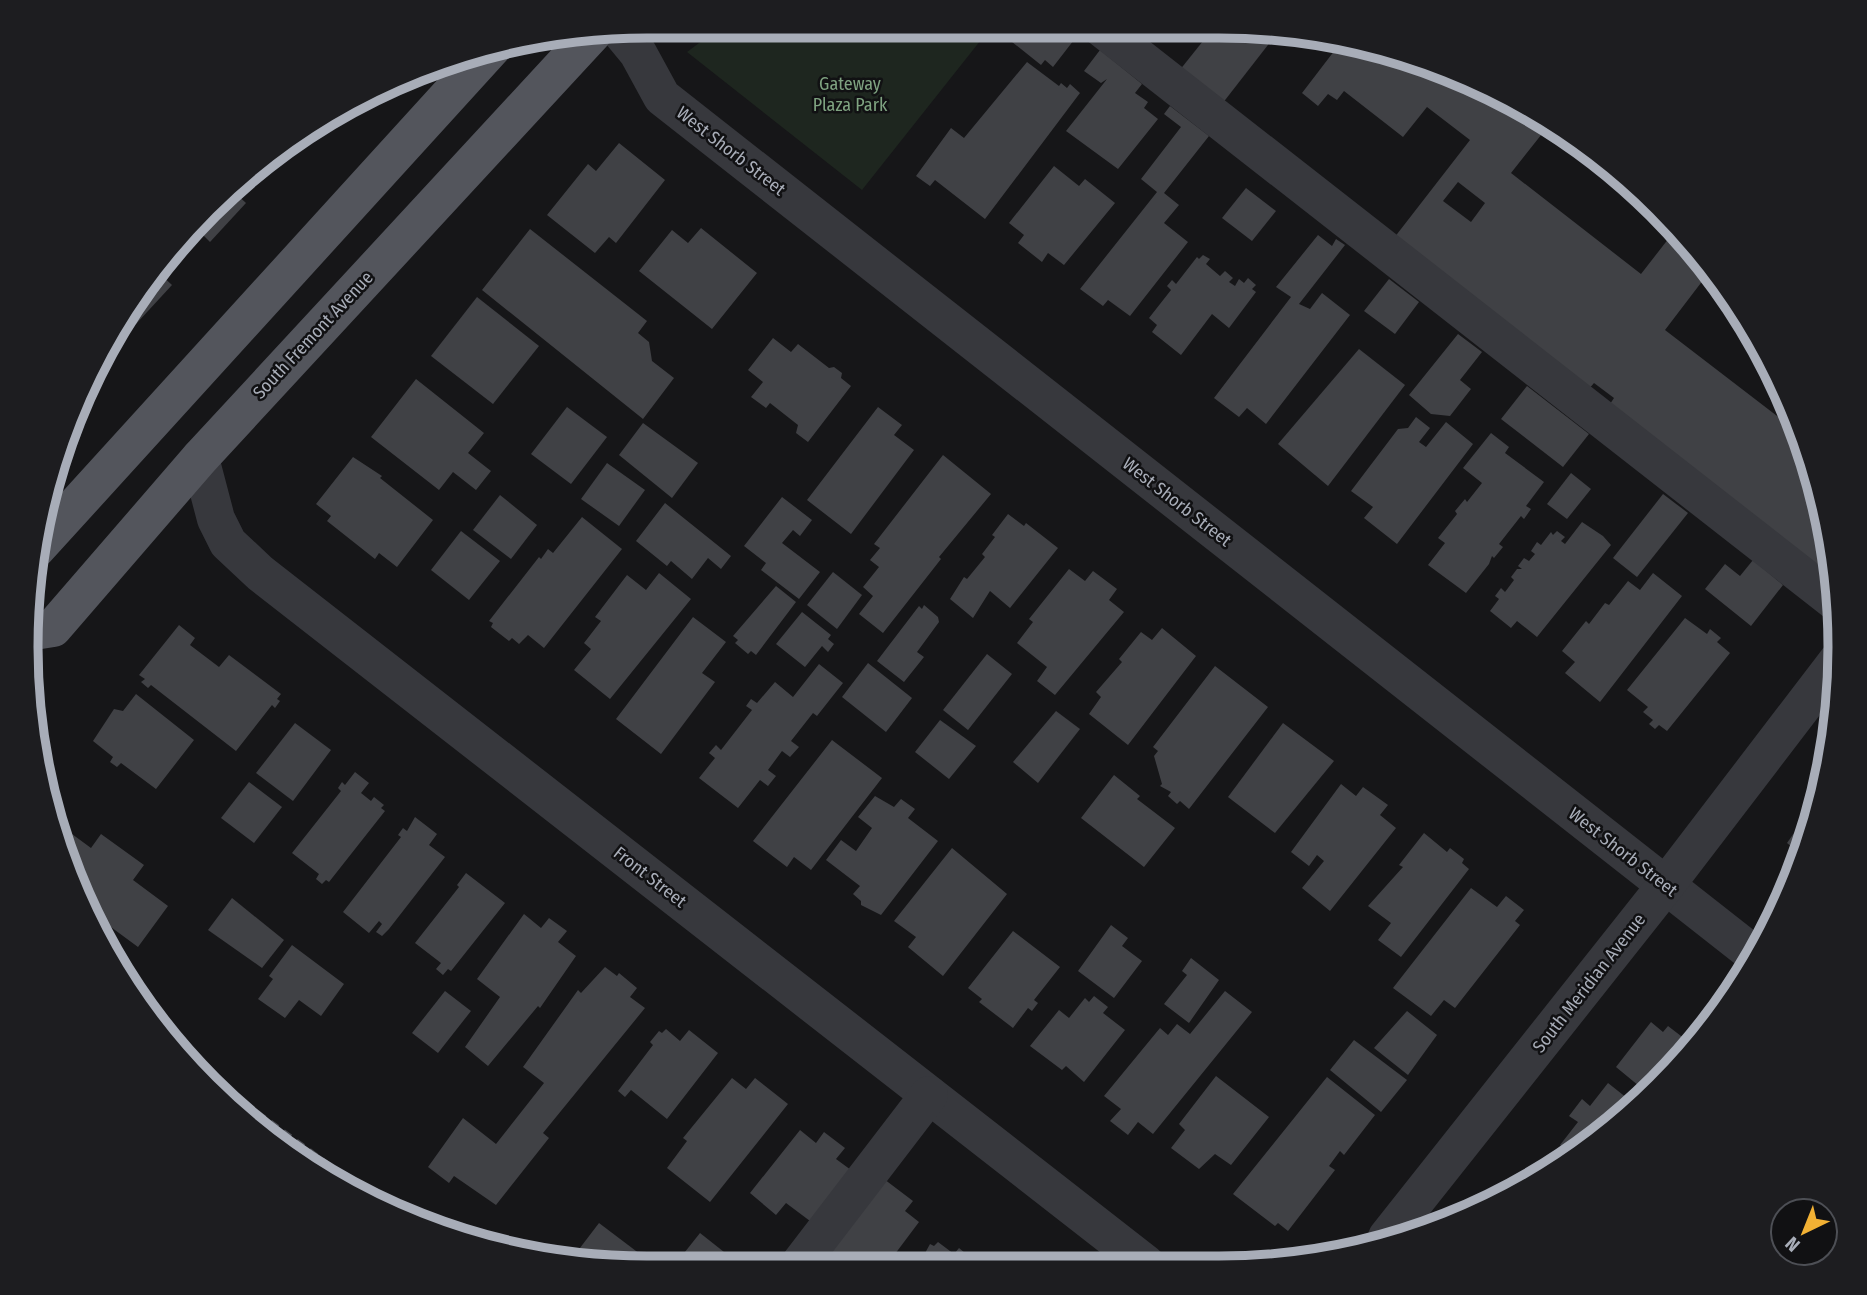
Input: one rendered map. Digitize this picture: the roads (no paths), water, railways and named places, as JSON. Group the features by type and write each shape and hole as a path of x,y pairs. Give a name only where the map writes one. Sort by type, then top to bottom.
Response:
{"main road":[{"name":"South Fremont Avenue","path":"39,630 53,628 200,458 584,42"},
{"path":"49,535 479,63"}],"street":[{"path":"1114,38 1826,594"},
{"name":"West Shorb Street","path":"626,39 638,53 662,97 1748,950"},
{"name":"Front Street","path":"200,458 216,519 228,543 260,573 1136,1256"},
{"name":"South Meridian Avenue","path":"1391,1231 1666,886 1827,675"},
{"path":"806,1256 929,1096"}],"railway":[{"path":"242,1101 343,1175"}],"park label":[{"name":"Gateway Plaza Park","path":"850,94"}]}
